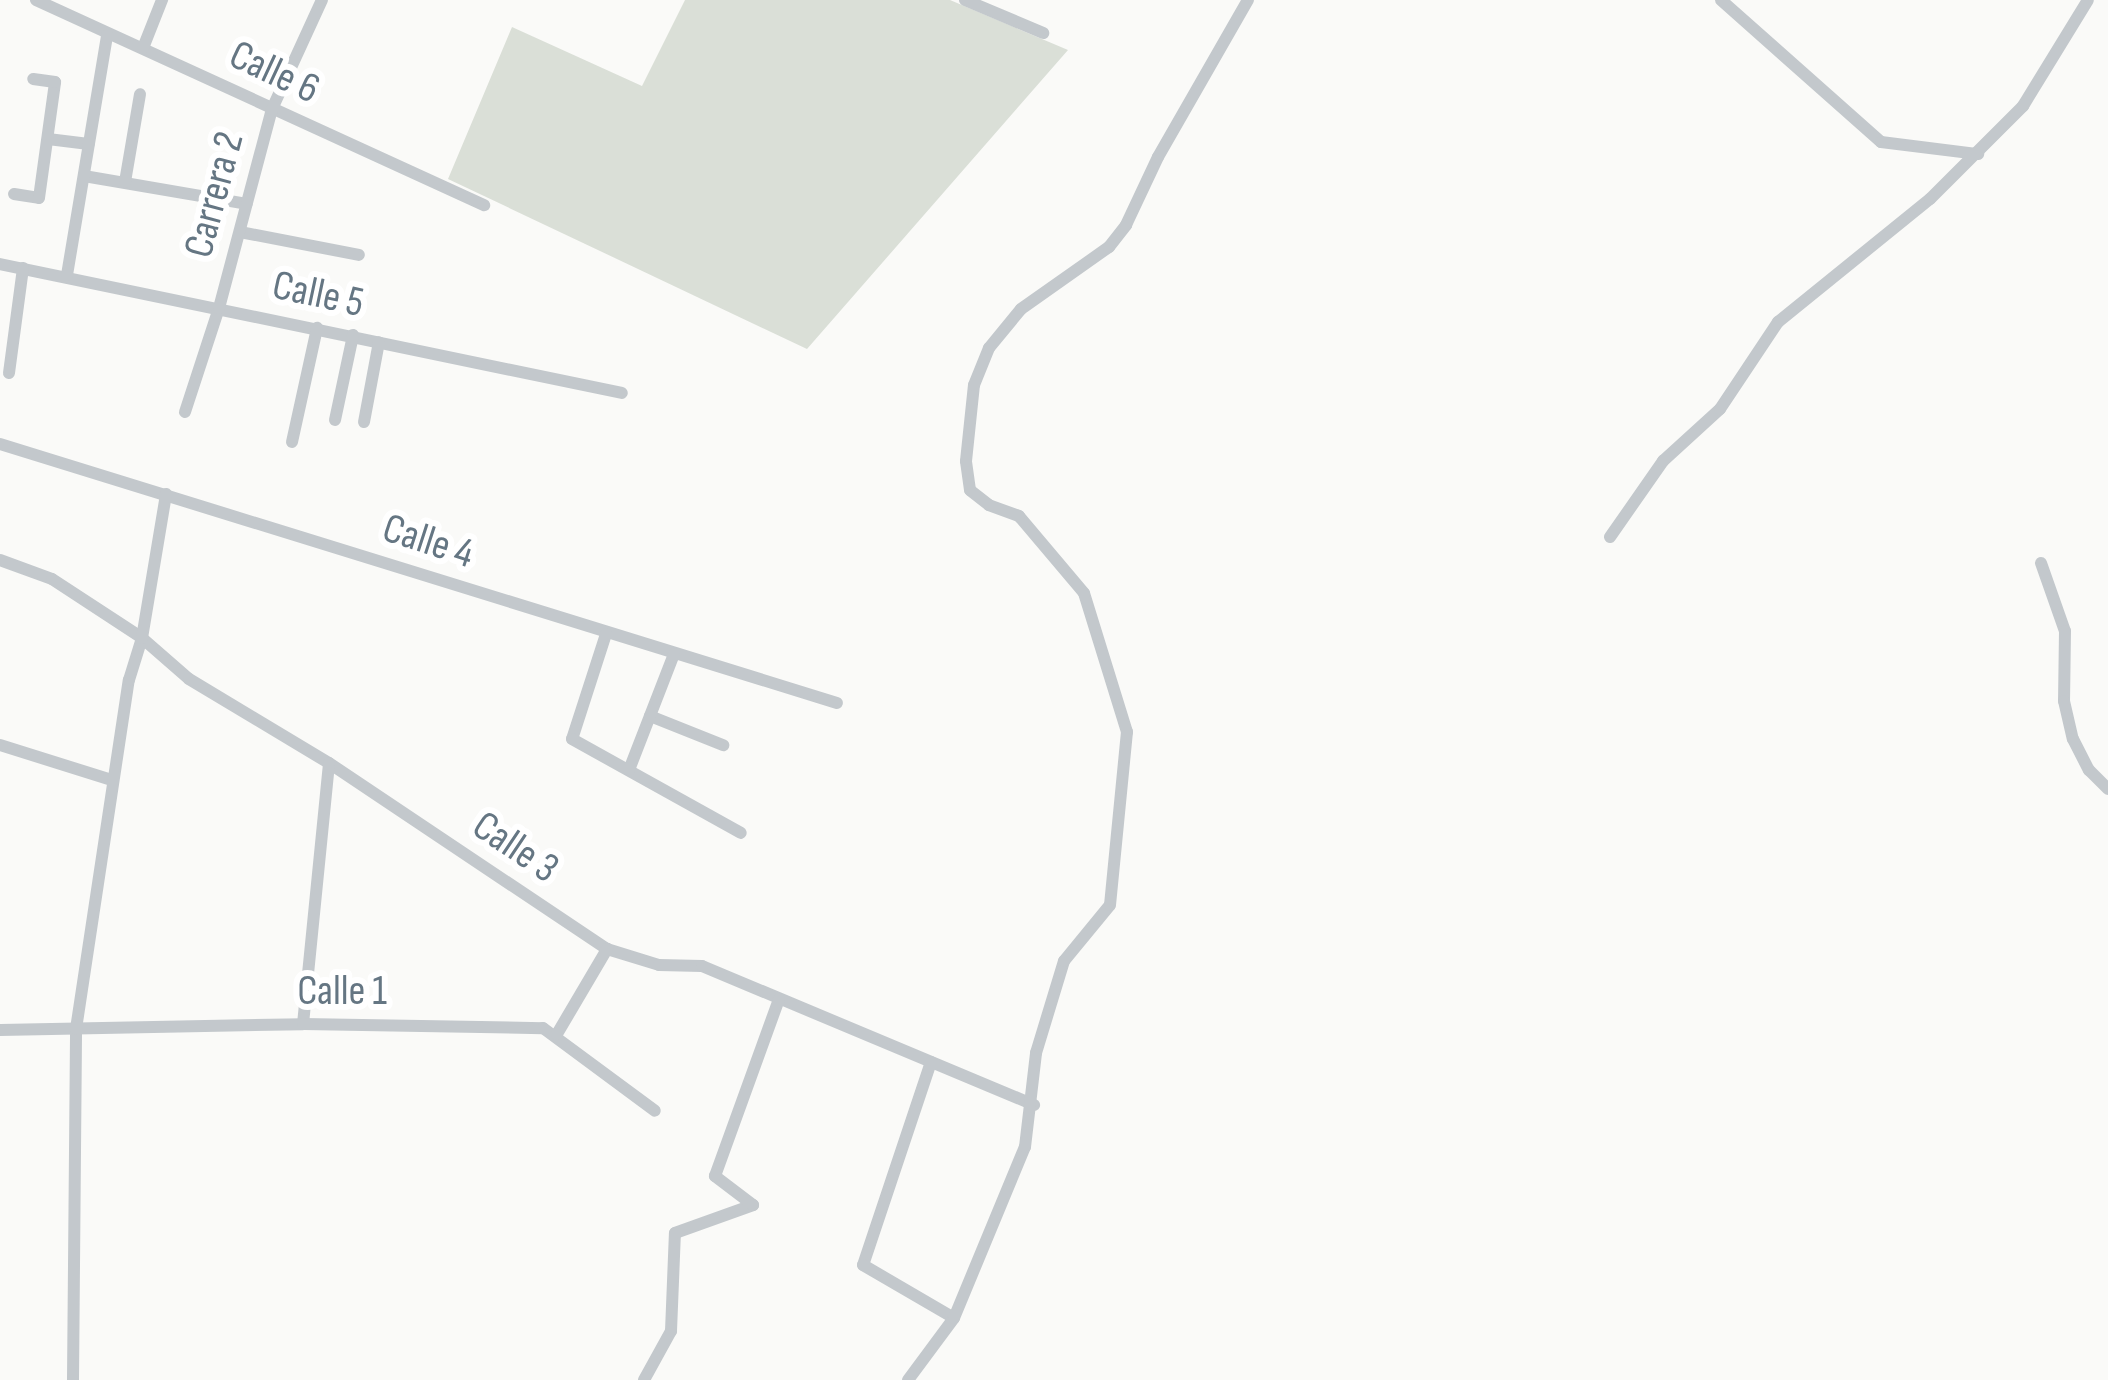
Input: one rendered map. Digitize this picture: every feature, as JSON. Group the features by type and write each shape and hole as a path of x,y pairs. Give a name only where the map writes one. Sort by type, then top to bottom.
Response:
{"street":[{"name":"Calle 6","path":"36,0 484,205"},
{"path":"143,47 162,0"},
{"name":"Carrera 2","path":"185,412 220,308 272,109 322,0"},
{"path":"965,0 1043,33"},
{"path":"908,1380 954,1318 1025,1147 1034,1106 1036,1053 1064,961 1110,905 1127,732 1084,593 1019,516 988,506 970,490 966,461 974,385 989,347 1021,309 1109,247 1126,225 1158,157 1248,0"},
{"path":"1721,0 1881,142 1978,154"},
{"path":"1610,537 1663,461 1720,410 1778,322 1978,154 2034,91 2088,0"},
{"path":"67,275 107,35"},
{"path":"14,194 40,198 55,82 33,79"},
{"path":"125,182 140,94"},
{"path":"48,139 89,145"},
{"path":"84,176 247,204"},
{"path":"240,232 359,255"},
{"name":"Calle 5","path":"0,264 622,393"},
{"path":"9,373 22,268"},
{"path":"292,442 317,328"},
{"path":"335,420 353,335"},
{"path":"364,422 380,342"},
{"name":"Calle 4","path":"0,444 837,703"},
{"path":"73,1380 76,1029 112,781 166,494"},
{"name":"Calle 3","path":"0,560 52,579 142,638 188,679 329,763 607,949 659,965 701,966 1034,1106"},
{"path":"2041,563 2065,631 2064,701 2073,739 2089,770 2108,789"},
{"path":"606,634 572,739 741,833"},
{"path":"629,770 674,654"},
{"path":"650,716 723,745"},
{"path":"0,745 112,781"},
{"path":"303,1024 329,763"},
{"path":"607,949 556,1034 655,1111"},
{"path":"644,1380 671,1330 675,1233 754,1205 715,1176 779,999"},
{"name":"Calle 1","path":"0,1030 303,1024 543,1028 556,1034"},
{"path":"931,1062 863,1265 954,1318"}],"shaded area":[{"path":"685,0 950,0 1068,50 807,349 448,179 512,27 642,86"}]}
